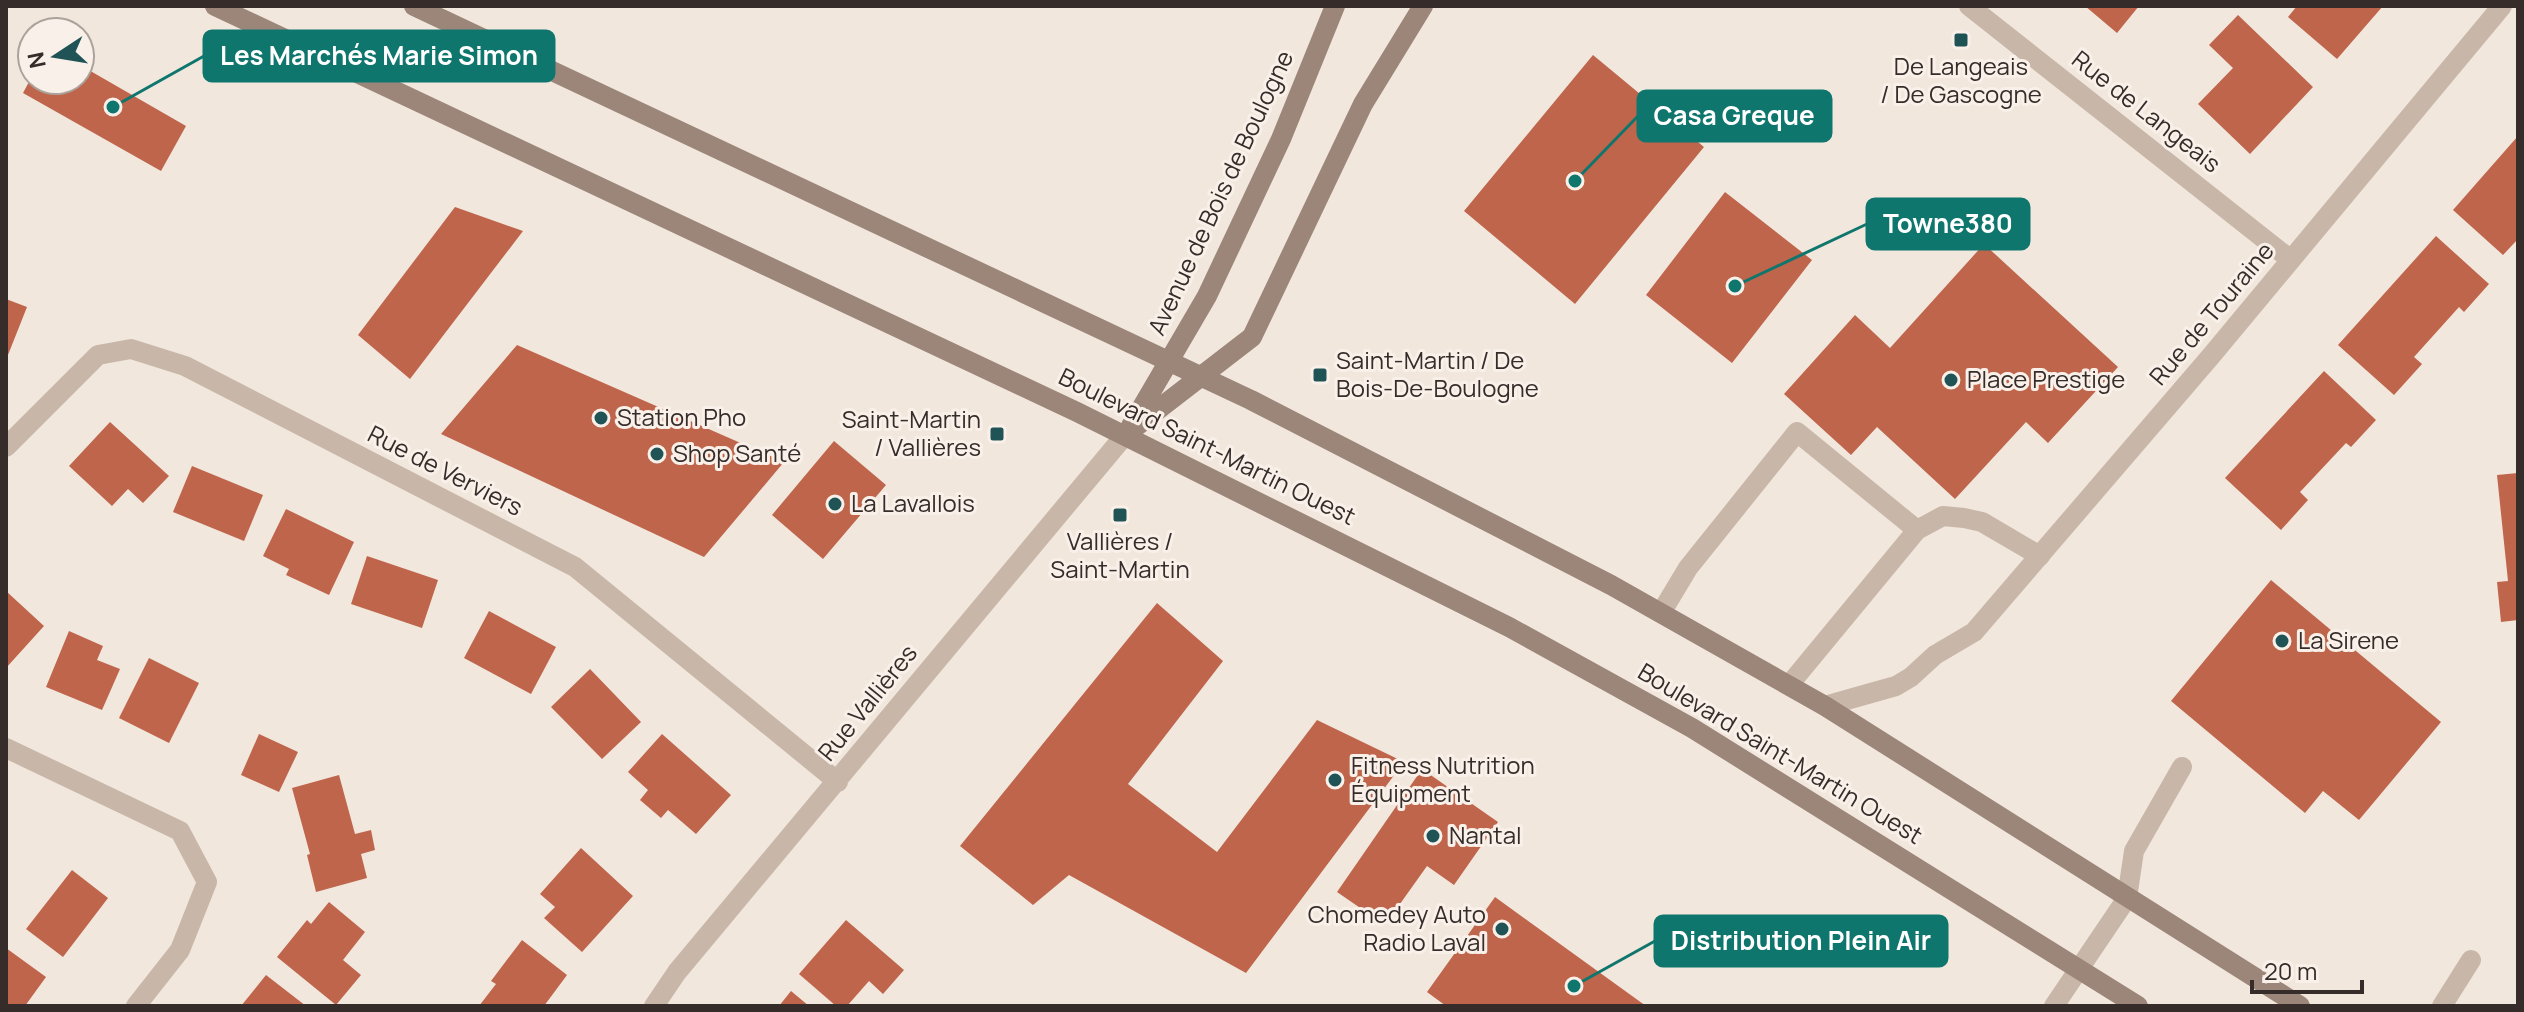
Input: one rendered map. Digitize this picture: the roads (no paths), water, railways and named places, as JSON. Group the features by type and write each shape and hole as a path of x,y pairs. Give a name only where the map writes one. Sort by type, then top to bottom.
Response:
{"main road":[{"name":"Boulevard Saint-Martin Ouest","path":"215,6 1125,435 1384,563 1653,706 1789,787 2138,1006"},
{"path":"414,6 1170,361 1510,532 1825,706 2300,1006"},
{"name":"Avenue de Bois de Boulogne","path":"1125,435 1207,296 1275,153 1335,6"},
{"path":"1125,435 1252,337 1363,104 1423,6"}],"street":[{"name":"Rue de Langeais","path":"1969,6 2291,260"},
{"name":"Rue de Touraine","path":"1825,706 1901,684 1935,655 1974,632 2291,260 2502,6"},
{"name":"Rue de Verviers","path":"6,447 98,355 131,349 185,366 575,567 838,782"},
{"path":"1661,613 1688,568 1797,432 1917,530"},
{"name":"Rue Vallières","path":"654,1006 677,972 1125,435"},
{"path":"1789,685 1917,530 1943,516 1982,522 2040,556"},
{"path":"6,748 180,831 207,882 180,950 136,1006"},
{"path":"2054,1006 2127,898 2134,851 2182,767"},
{"path":"2442,1006 2471,960"}],"place":[{"name":"De Langeais / De Gascogne","path":"1961,40"},
{"name":"Les Marchés Marie Simon","path":"113,107"},
{"name":"Casa Greque","path":"1575,181"},
{"name":"Towne380","path":"1735,286"},
{"name":"Saint-Martin / De Bois-De-Boulogne","path":"1320,375"},
{"name":"Place Prestige","path":"1951,380"},
{"name":"Station Pho","path":"601,418"},
{"name":"Saint-Martin / Vallières","path":"997,434"},
{"name":"Shop Santé","path":"657,454"},
{"name":"La Lavallois","path":"835,504"},
{"name":"Vallières / Saint-Martin","path":"1120,515"},
{"name":"La Sirene","path":"2282,641"},
{"name":"Fitness Nutrition Équipment","path":"1335,780"},
{"name":"Nantal","path":"1433,836"},
{"name":"Chomedey Auto Radio Laval","path":"1502,929"},
{"name":"Distribution Plein Air","path":"1574,986"}]}
